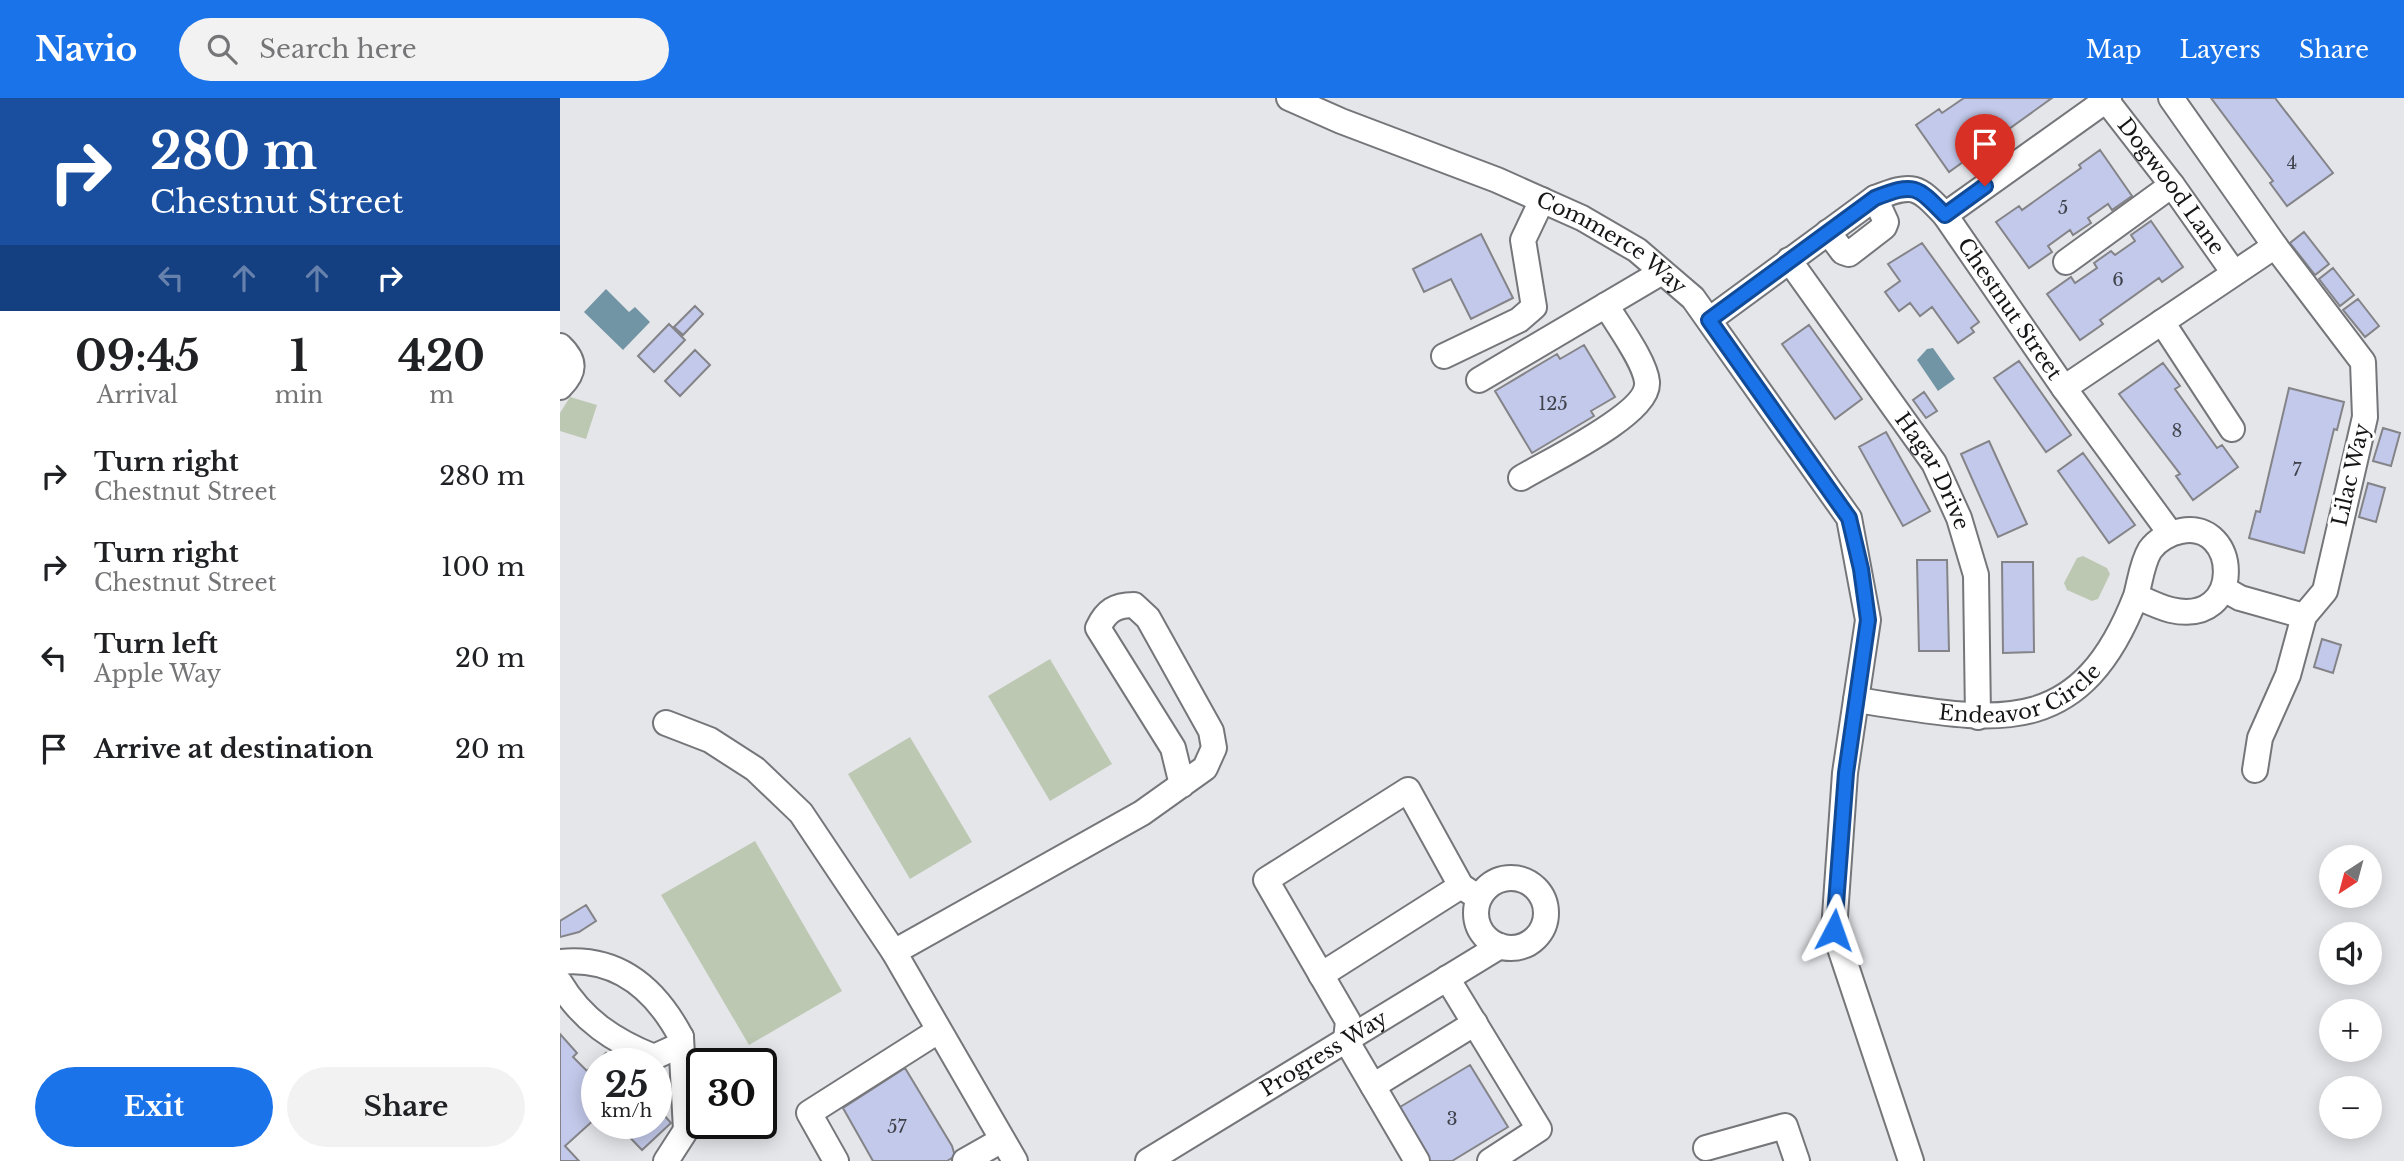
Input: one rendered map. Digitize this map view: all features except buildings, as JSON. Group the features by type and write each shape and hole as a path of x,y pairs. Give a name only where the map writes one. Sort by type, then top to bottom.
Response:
{"street":[{"name":"Commerce Way","path":"1289,98 1542,200 1637,250 1693,298 1849,518 1868,620 1846,773 1834,930 1912,1161"},
{"name":"Lilac Way","path":"2171,98 2275,246 2363,362 2365,417 2325,591 2304,616 2288,676 2260,738 2255,770"},
{"path":"1945,215 2107,99"},
{"name":"Dogwood Lane","path":"2107,99 2234,273"},
{"path":"2066,262 2172,185"},
{"name":"Chestnut Street","path":"1709,320 1875,198 1903,187 1924,193 1945,215 2064,388 2170,533"},
{"path":"1444,356 1519,320 1534,307 1523,240 1542,200"},
{"name":"Dogwood Lane","path":"2064,388 2275,246"},
{"name":"Hagar Drive","path":"1789,260 1934,463 1959,519 1976,575 1978,717"},
{"path":"1479,380 1662,272"},
{"path":"1521,478 1629,414 1643,398 1647,382 1639,362 1606,305"},
{"path":"2162,322 2232,429"},
{"path":"560,346 570,356 573,367 560,387"},
{"path":"2136,597 2172,610 2200,610 2214,602 2224,589 2228,572 2224,553 2208,536 2186,530 2170,533"},
{"name":"Endeavor Circle","path":"1856,700 1978,717 2040,708 2067,695 2090,676 2110,652 2136,597 2151,550 2170,533"},
{"path":"2224,589 2241,598 2304,616"},
{"path":"894,952 1142,813 1182,785 1205,768 1214,748 1212,731 1148,618 1134,604 1120,604 1105,613 1098,628 1173,748 1182,785"},
{"path":"666,723 710,740 755,769 801,813 894,952 934,1026 1008,1150 965,1161"},
{"path":"1417,1161 1346,1040 1348,1021 1266,880 1408,790 1470,892 1483,934 1500,946"},
{"name":"Progress Way","path":"1148,1161 1500,946 1524,946 1543,930 1546,906 1542,894 1522,879 1510,877 1470,892"},
{"path":"1321,975 1470,892"},
{"path":"560,962 581,960 623,971 658,1000 681,1037 686,1130 666,1161"},
{"path":"1447,978 1539,1129 1490,1161"},
{"path":"560,983 604,1034 619,1043 653,1057 676,1047 681,1037"},
{"path":"1373,1086 1475,1023"},
{"path":"836,1161 809,1113 934,1026"},
{"path":"1706,1148 1785,1126 1797,1161"}],"green space":[{"path":"570,397 597,405 586,439 560,431 560,413"},
{"path":"2083,556 2107,568 2110,574 2098,599 2092,601 2067,590 2064,583 2077,558"},
{"path":"1050,659 1112,764 1050,801 988,696"},
{"path":"910,737 972,842 910,879 848,774"},
{"path":"755,841 842,991 749,1045 661,895"}],"water":[{"path":"606,289 629,312 635,307 650,322 623,350 584,312"},
{"path":"1933,348 1955,379 1938,391 1917,360 1927,349"}],"route":[{"path":"1834,930 1846,773 1868,620 1861,569 1849,518 1709,320 1875,198 1903,187 1924,193 1945,215 1985,186"}]}
